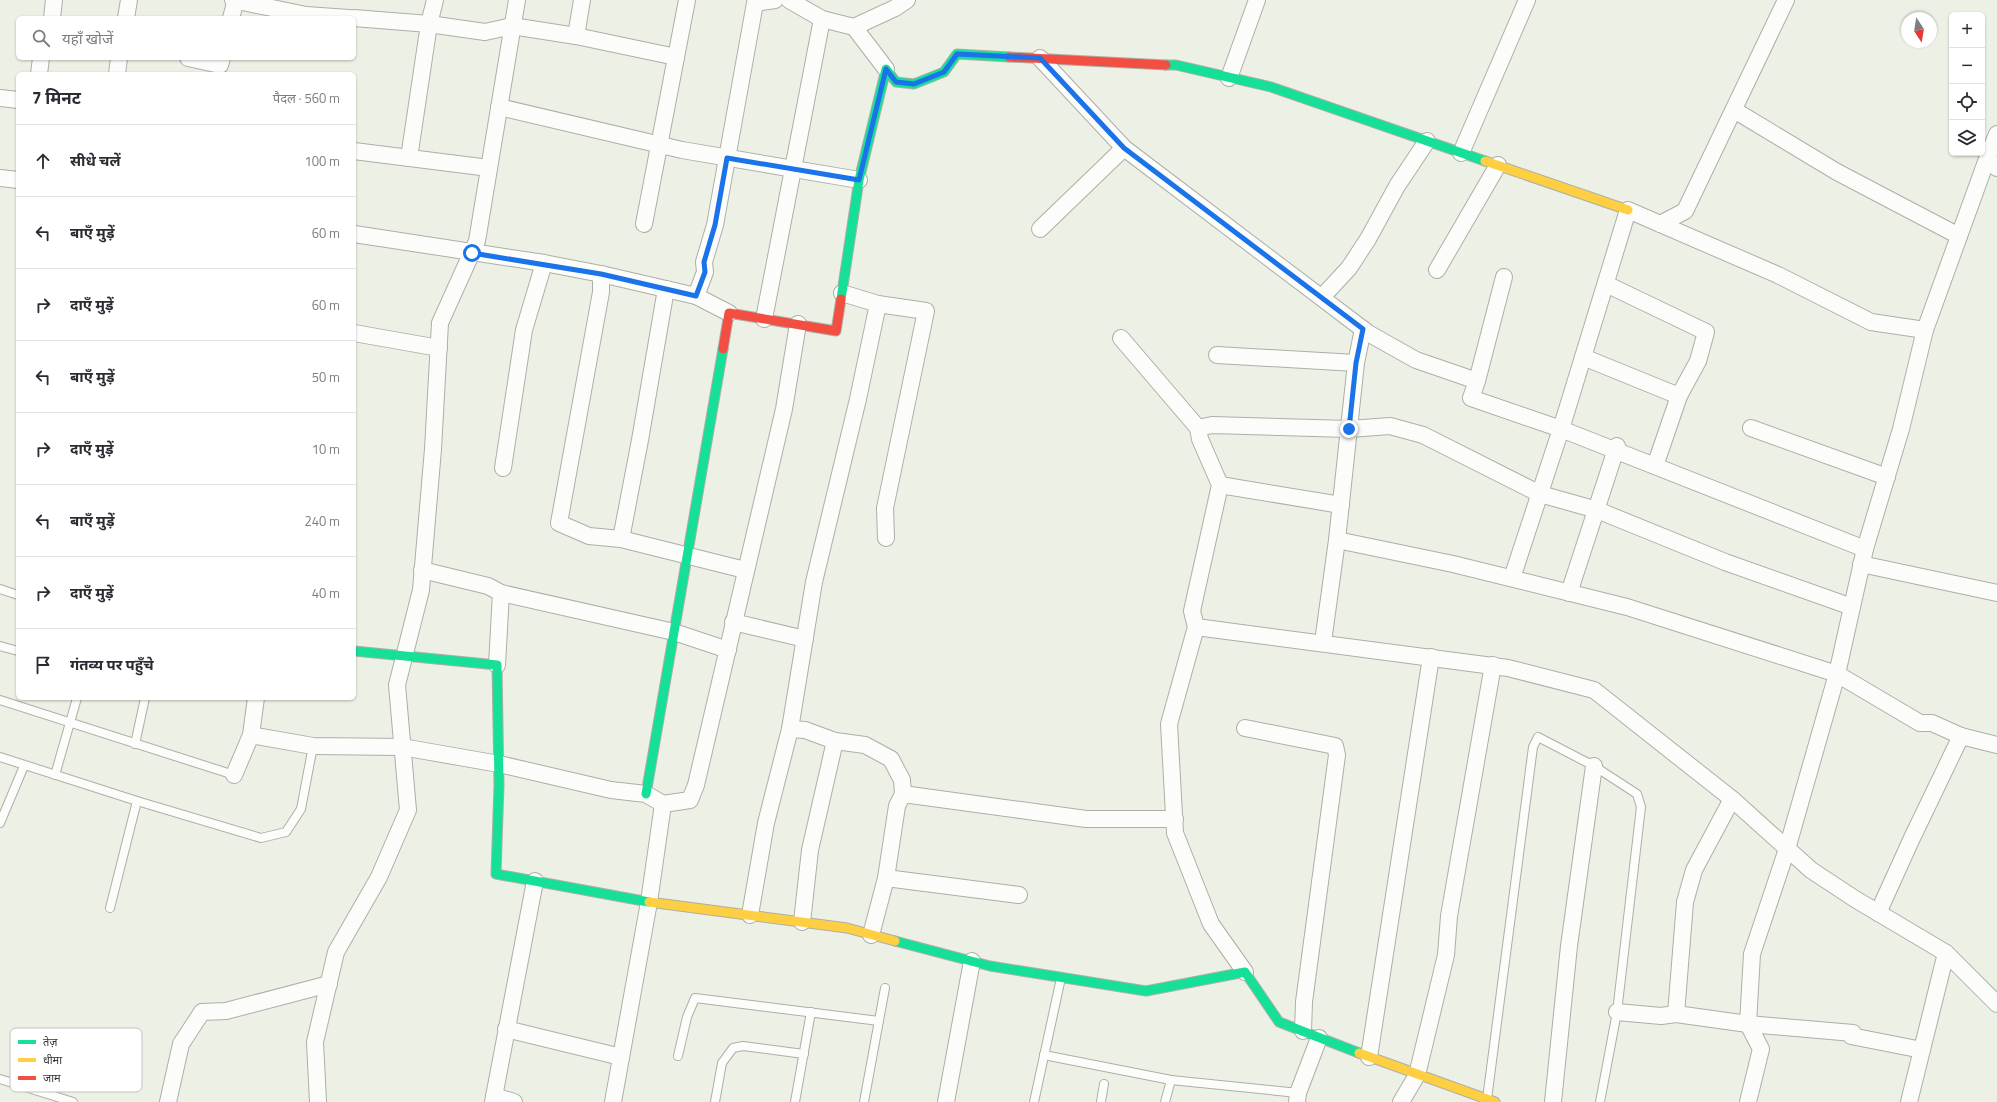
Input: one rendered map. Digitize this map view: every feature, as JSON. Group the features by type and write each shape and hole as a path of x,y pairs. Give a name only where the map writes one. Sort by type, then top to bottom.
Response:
{"street":[{"path":"52,16 54,0"},
{"path":"126,16 129,0"},
{"path":"231,16 235,0 306,15 321,16"},
{"path":"409,158 429,24 435,0"},
{"path":"318,1102 315,1042 336,952 379,877 408,810 397,685 421,590 433,449 440,322 477,241 517,0"},
{"path":"576,36 582,0"},
{"path":"644,224 658,144 687,0"},
{"path":"696,296 705,272 704,262 715,225 755,3 775,0"},
{"path":"789,0 822,19 854,27 896,82 914,84 944,72 957,54 1176,65 1271,87 1628,210 1778,275 1871,322 1925,330"},
{"path":"854,27 895,8 907,0"},
{"path":"1229,78 1257,0"},
{"path":"1461,152 1527,0"},
{"path":"1660,224 1686,211 1786,0"},
{"path":"356,18 429,24 485,32 512,26 576,36 676,58"},
{"path":"764,319 822,19"},
{"path":"1040,58 1124,148 1363,329 1416,360 1477,381"},
{"path":"39,72 41,60"},
{"path":"117,72 119,60"},
{"path":"197,60 220,65 221,60"},
{"path":"356,234 544,263 601,274 696,296 728,313 836,331 859,180 886,69"},
{"path":"0,98 16,100"},
{"path":"499,107 658,144 727,158 859,180"},
{"path":"1734,110 1837,172 1959,236"},
{"path":"1748,1102 1761,1049 1748,1024 1752,954 1787,849 1837,674 1863,557 1901,429 1925,330 1959,236 1992,164 1997,134"},
{"path":"1322,297 1349,268 1368,239 1397,186 1427,141"},
{"path":"1040,229 1124,148"},
{"path":"356,151 489,168"},
{"path":"1437,270 1498,165"},
{"path":"0,178 16,180"},
{"path":"1512,578 1561,429 1628,210"},
{"path":"503,468 524,330 544,263"},
{"path":"601,274 601,292 570,455 559,523 589,536 621,539 687,554 745,570"},
{"path":"1504,277 1477,381 1471,398 1617,448 1863,557 1997,593"},
{"path":"1606,284 1706,332 1698,361 1679,396 1655,466"},
{"path":"621,539 666,289"},
{"path":"842,293 878,304 926,311 886,508 886,538"},
{"path":"750,915 766,823 790,729 814,582 858,399 878,304"},
{"path":"646,794 728,313"},
{"path":"251,735 313,746 402,747 499,764 610,790 646,794 663,804 690,800 696,785 784,408 798,324"},
{"path":"1323,642 1337,540 1356,363 1363,329"},
{"path":"356,333 439,348"},
{"path":"1121,338 1198,428 1200,439 1220,485 1192,611 1196,627 1169,724 1176,833 1211,924 1279,1022 1417,1075 1491,1101"},
{"path":"1217,356 1356,363"},
{"path":"1583,357 1679,396"},
{"path":"1198,428 1212,425 1349,429 1390,426 1424,435 1540,494 1597,510 1725,562 1852,607"},
{"path":"1751,428 1887,477"},
{"path":"1569,593 1617,448"},
{"path":"1220,485 1341,505"},
{"path":"1337,540 1453,564 1627,607 1837,674 1920,722 1932,723 1961,736 1997,745"},
{"path":"422,570 488,586 501,594 674,632 728,650"},
{"path":"501,594 497,665 499,764 496,874 649,902 847,928 990,966 1146,991 1245,972"},
{"path":"734,622 805,639"},
{"path":"1196,627 1323,642 1431,658 1493,665 1594,690 1732,799 1810,870 1878,913 1946,953 1997,1004"},
{"path":"356,651 497,665"},
{"path":"1369,1057 1431,658"},
{"path":"1401,1102 1417,1075 1446,955 1449,916 1493,665"},
{"path":"234,775 251,735 256,700"},
{"path":"1245,728 1335,746 1337,755 1304,1002 1303,1031"},
{"path":"790,729 805,730 835,741 865,745 891,760 902,780 903,794 897,806 886,878 871,935"},
{"path":"1878,913 1961,736"},
{"path":"802,922 810,850 835,741"},
{"path":"1554,1102 1569,946 1594,766"},
{"path":"903,794 1086,819 1175,819"},
{"path":"1676,1014 1685,902 1694,870 1732,799"},
{"path":"613,1102 649,902 663,804"},
{"path":"886,878 1019,895"},
{"path":"514,1102 494,1099 535,881"},
{"path":"1913,1101 1922,1050 1946,953"},
{"path":"946,1102 972,961"},
{"path":"168,1102 181,1044 202,1012 226,1011 329,984"},
{"path":"1617,1012 1661,1016 1676,1014 1748,1024 1853,1033 1851,1036 1922,1050"},
{"path":"506,1029 621,1057"},
{"path":"1297,1098 1319,1038"}],"lane":[{"path":"0,589 16,594"},
{"path":"0,646 16,650"},
{"path":"0,700 234,775"},
{"path":"55,775 76,700"},
{"path":"135,744 145,700"},
{"path":"1491,1101 1533,747 1538,737 1594,766 1637,794 1641,807 1617,1012 1600,1102"},
{"path":"0,757 24,766 261,838 286,832 301,809 313,746"},
{"path":"0,823 24,766"},
{"path":"110,908 137,801"},
{"path":"1034,1102 1061,977"},
{"path":"864,1102 885,988"},
{"path":"678,1056 687,1017 695,998 879,1021"},
{"path":"795,1102 811,1012"},
{"path":"715,1102 722,1063 733,1048 743,1046 804,1054"},
{"path":"1044,1055 1171,1080 1297,1098"},
{"path":"0,1079 10,1082"},
{"path":"1165,1102 1171,1080"},
{"path":"1101,1102 1104,1084"},
{"path":"41,1092 73,1102"}],"traffic: fast":[{"path":"841,299 859,180 886,69 896,82 914,84 944,72 957,54 1009,57"},
{"path":"1166,65 1176,65 1271,87 1485,161"},
{"path":"646,794 723,349"},
{"path":"356,651 497,665 499,785 496,874 649,902"},
{"path":"895,941 990,966 1146,991 1245,972 1279,1022 1359,1053"}],"traffic: slow":[{"path":"1485,161 1628,210"},
{"path":"649,902 847,928 895,941"},
{"path":"1359,1053 1495,1102"}],"traffic: jam":[{"path":"1009,57 1166,65"},
{"path":"723,349 729,313 836,331 841,299"}],"route":[{"path":"472,253 544,263 601,274 696,296 705,272 704,262 715,225 727,158 859,180 886,69 896,82 914,84 944,72 957,54 1040,58 1124,148 1363,329 1356,363 1349,429"}]}
